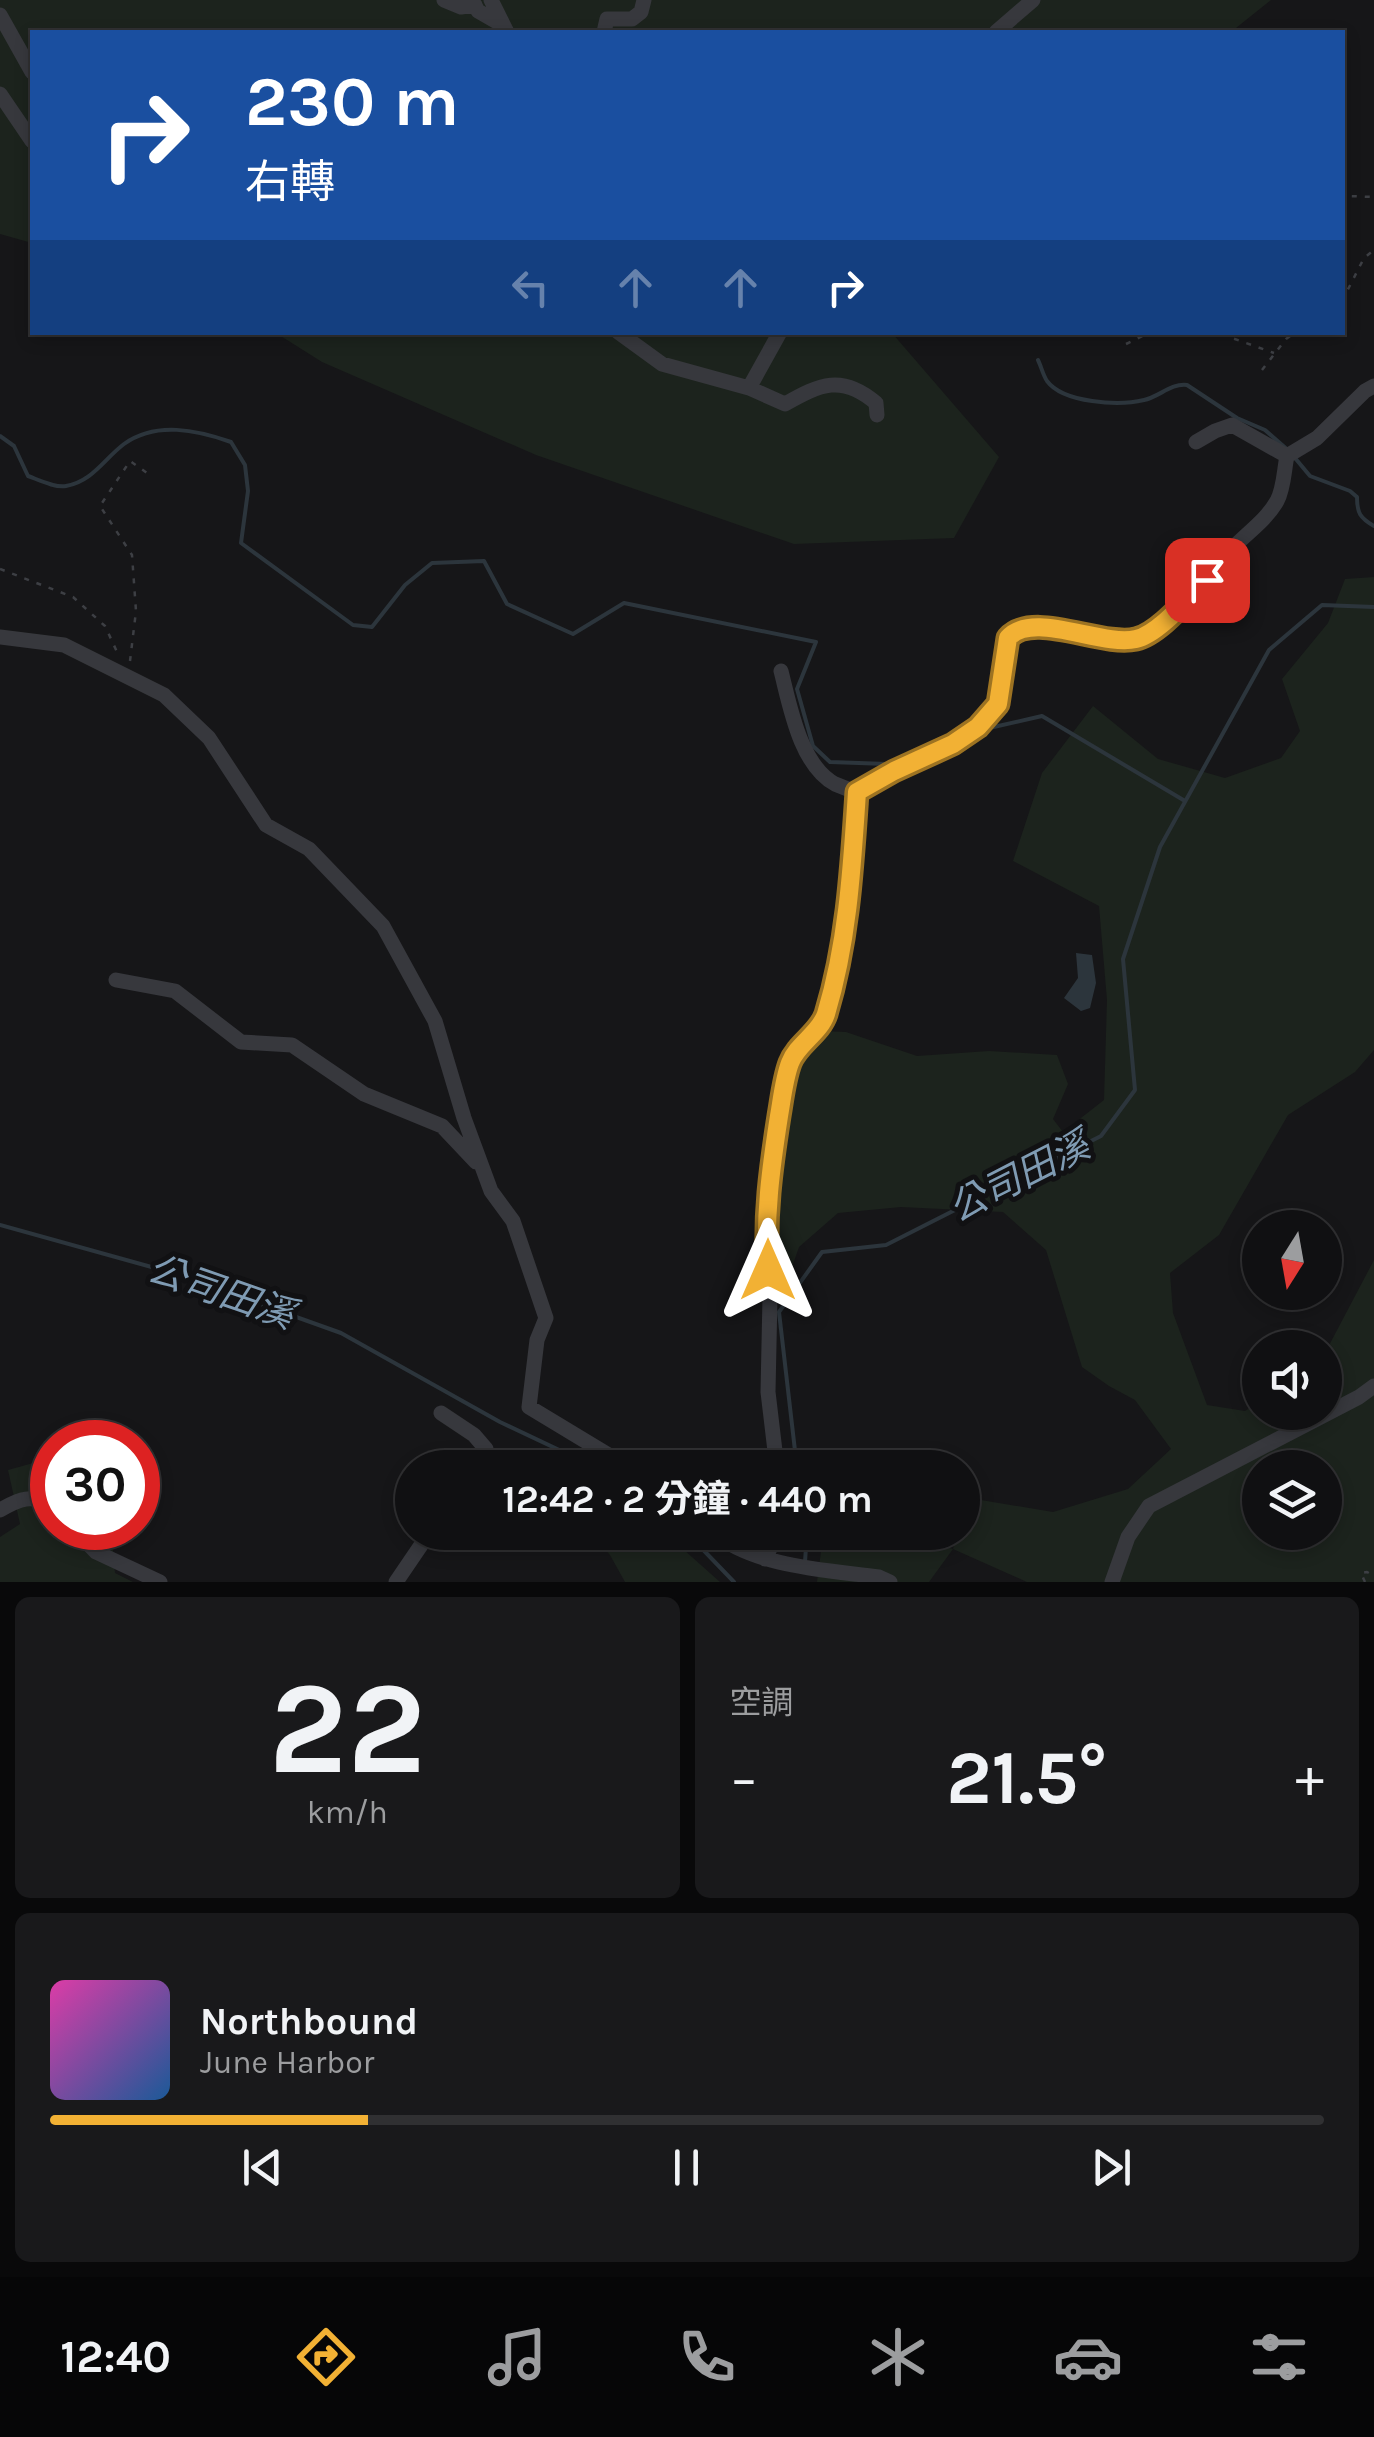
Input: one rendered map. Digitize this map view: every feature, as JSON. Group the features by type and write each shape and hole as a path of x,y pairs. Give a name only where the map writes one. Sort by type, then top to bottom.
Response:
{"street":[{"path":"444,0 461,7 479,2 478,11 506,29"},
{"path":"604,30 607,18 632,19 640,12 644,0"},
{"path":"998,30 1033,0"},
{"path":"0,15 30,68"},
{"path":"0,94 30,137"},
{"path":"622,335 662,364 749,388 785,404 816,386 829,384 861,390 876,403 877,415"},
{"path":"749,388 778,335"},
{"path":"857,792 978,727 998,704 1008,638 1015,630 1060,630 1119,640 1148,635 1262,521 1277,500 1292,452 1316,438 1365,390 1374,386"},
{"path":"1196,442 1215,430 1232,426 1292,452"},
{"path":"0,637 64,645 164,695 209,738 266,825 308,849 383,926 436,1021 490,1191 513,1221 546,1318 537,1340 529,1407 600,1450"},
{"path":"782,671 793,718 810,760 831,782 857,792"},
{"path":"774,1450 768,1392 770,1296 766,1243 770,1173 790,1061 824,1020 841,954 849,904 857,792"},
{"path":"116,980 175,992 240,1042 292,1044 364,1094 442,1126 482,1169"},
{"path":"1112,1582 1128,1536 1149,1506 1374,1386"},
{"path":"441,1413 474,1435 485,1450"},
{"path":"0,1510 15,1501 30,1499"},
{"path":"94,1550 160,1582"},
{"path":"396,1582 418,1550"},
{"path":"742,1550 765,1559 880,1577 890,1582"},
{"path":"765,1559 769,1550"}],"path":[{"path":"1345,200 1348,196 1374,196"},
{"path":"1345,295 1364,258 1374,250"},
{"path":"1126,344 1145,335"},
{"path":"1228,335 1274,353"},
{"path":"1262,370 1292,335"},
{"path":"128,676 136,611 132,555 100,506 130,461 150,475"},
{"path":"0,569 73,596 104,626 128,676"},
{"path":"1365,1582 1361,1573 1374,1576"}],"shaded area":[{"path":"0,0 1271,0 1234,30 30,30 30,242 0,234"},
{"path":"279,335 894,335 999,457 954,538 794,544 536,455 322,362"},
{"path":"1374,577 1374,1050 1355,1072 1288,1115 1219,1235 1170,1273 1173,1313 1207,1405 1242,1411 1242,1430 1342,1430 1342,1330 1337,1330 1374,1260 1374,1582 1027,1582 955,1550 980,1550 980,1500 1053,1512 1128,1489 1171,1449 1135,1400 1082,1367 1046,1250 1003,1212 901,1207 838,1213 799,1247 788,1279 775,1279 772,1266 780,1122 797,1068 821,1031 846,1032 917,1056 989,1051 1057,1055 1068,1084 1053,1119 1063,1132 1104,1100 1107,1000 1099,906 1013,861 1042,773 1093,706 1158,759 1225,778 1281,758 1300,731 1282,679 1328,623 1345,579"},
{"path":"1076,953 1092,955 1096,983 1090,1008 1081,1011 1064,998 1078,978"},
{"path":"30,1464 30,1550 113,1550 115,1573 133,1582 0,1582 0,1537 20,1524 8,1470"},
{"path":"606,1550 684,1550 720,1582 625,1582"},
{"path":"821,1550 952,1550 929,1582 817,1582"}],"waterway":[{"path":"1038,360 1046,379 1055,388 1092,401 1133,402 1187,385 1237,418 1265,430 1289,451"},
{"path":"0,436 14,446 28,476 62,486 84,479 124,444 149,432 191,431 231,442 245,465 248,491 241,543 353,625 372,627 405,585 432,563 484,561 507,604 573,634 624,603 816,642 797,689 813,746 830,762 887,764 951,737"},
{"path":"1295,458 1310,476 1357,497 1360,514 1374,526"},
{"name":"公司田溪","path":"795,1450 779,1312 822,1252 886,1245 1101,1136 1135,1090 1123,959 1160,847 1269,650 1322,605 1374,607"},
{"path":"985,729 1042,716 1185,801"},
{"name":"公司田溪","path":"0,1225 173,1273 341,1333 500,1422 559,1450"},
{"name":"公司田溪","path":"703,1550 734,1582"},
{"name":"公司田溪","path":"805,1562 806,1550"}],"route":[{"path":"768,1270 770,1173 782,1099 790,1061 824,1020 841,954 849,904 857,792 953,744 978,727 998,704 1008,638 1015,630 1060,630 1135,640 1148,635 1207,580"}]}
